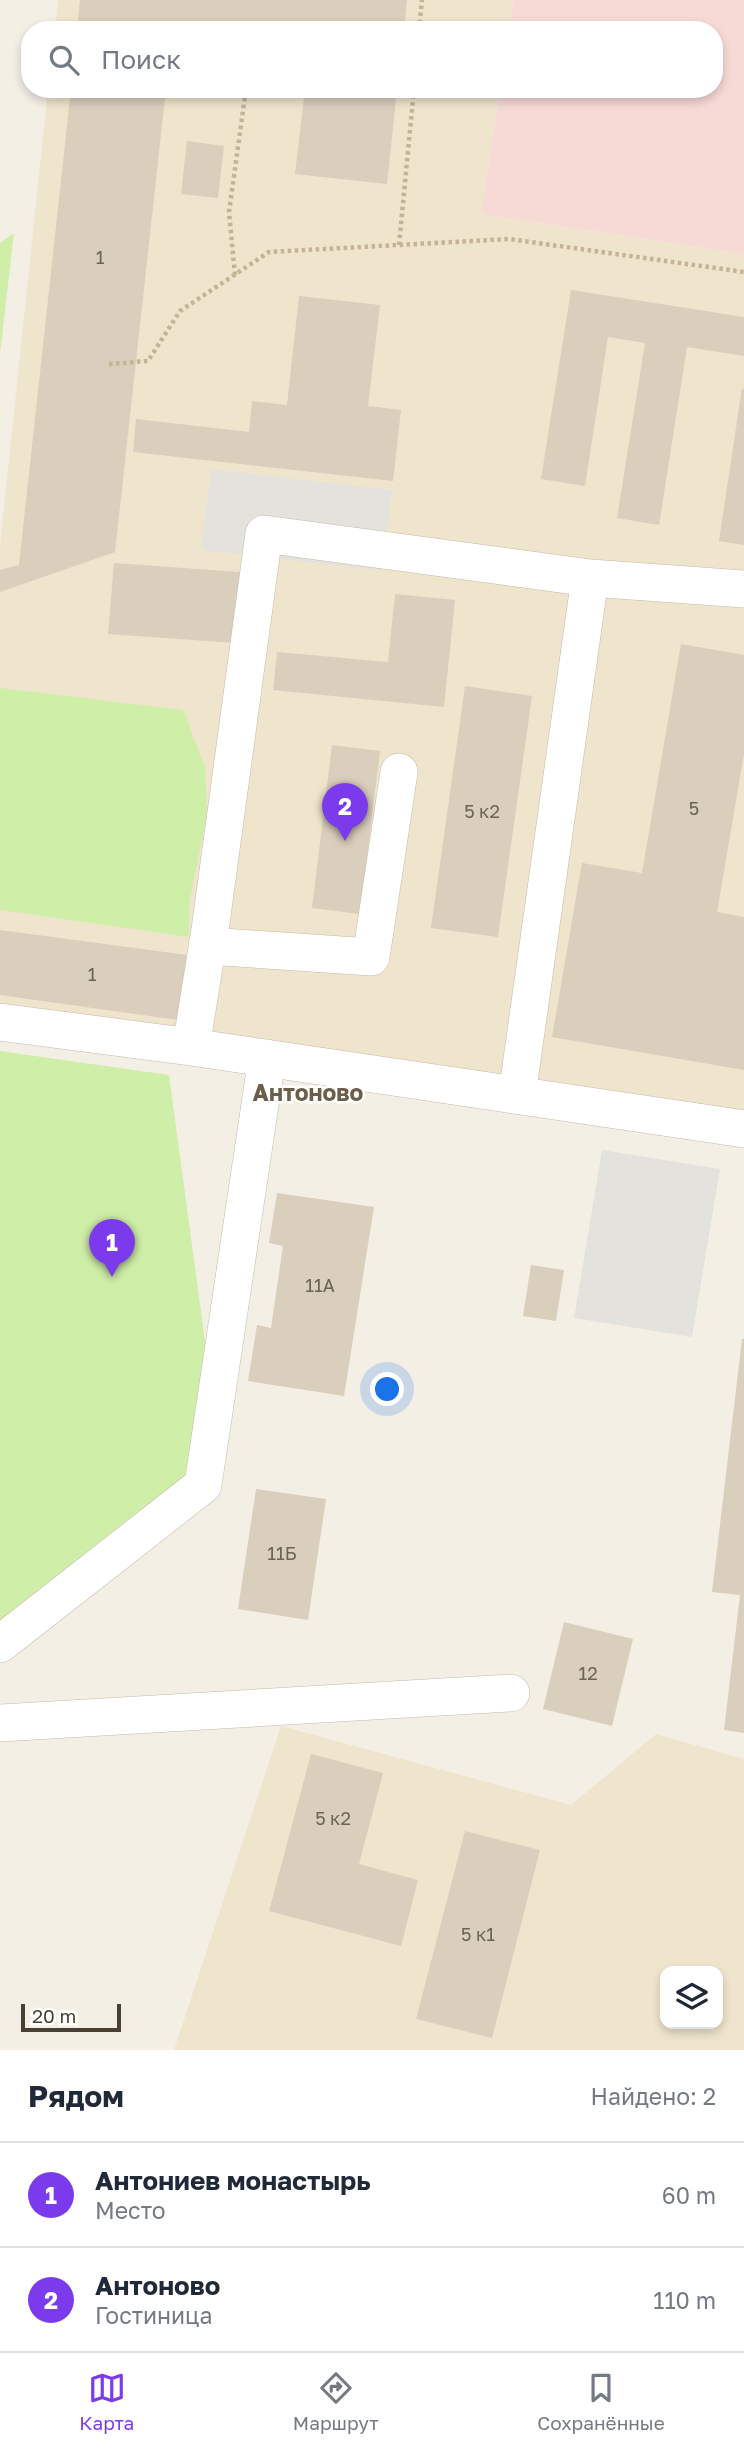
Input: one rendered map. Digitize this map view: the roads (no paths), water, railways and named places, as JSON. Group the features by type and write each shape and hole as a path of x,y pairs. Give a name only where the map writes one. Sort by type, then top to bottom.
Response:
{"lane":[{"path":"191,1047 264,534 590,578 744,589"},
{"path":"517,1095 590,578"},
{"path":"207,946 371,957 399,772"},
{"path":"0,1022 191,1047 744,1129"},
{"path":"0,1644 203,1485 267,1058"},
{"path":"0,1723 511,1693"}],"place":[{"name":"Антоново","path":"345,841"},
{"name":"Антониев монастырь","path":"112,1277"}],"district":[{"name":"Антоново","path":"308,1093"}]}
